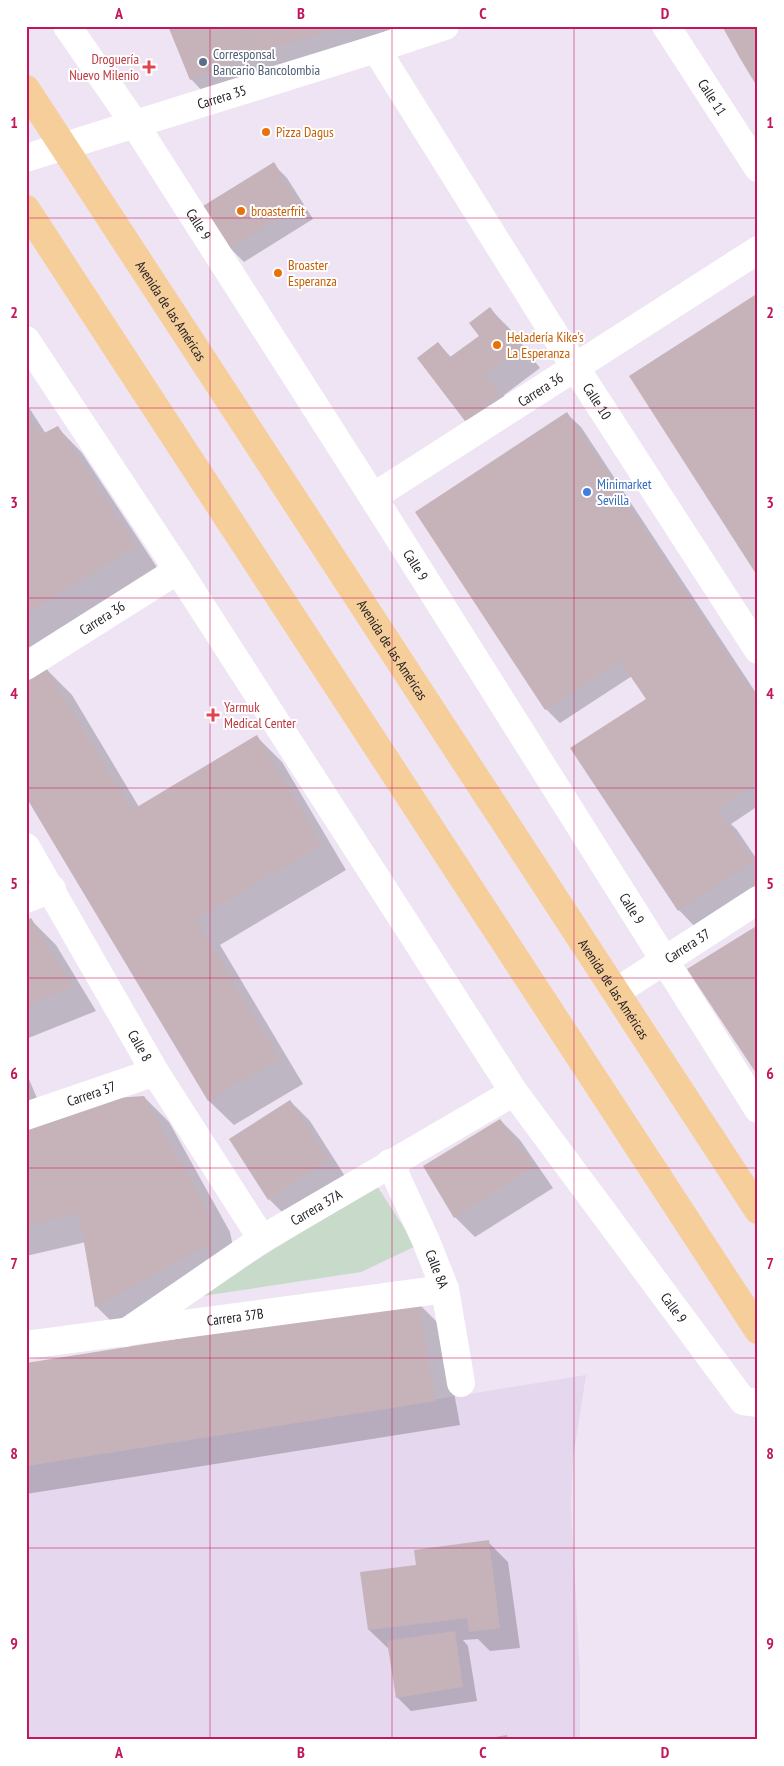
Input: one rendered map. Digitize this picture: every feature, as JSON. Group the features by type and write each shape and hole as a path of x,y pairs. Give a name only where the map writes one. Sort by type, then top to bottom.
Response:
{"main road":[{"name":"Avenida de las Américas","path":"26,89 758,1210"},
{"path":"26,209 758,1330"}],"street":[{"name":"Calle 9","path":"67,26 134,124 373,496 758,1109"},
{"name":"Carrera 35","path":"26,158 446,26"},
{"name":"Calle 11","path":"666,26 758,168"},
{"name":"Calle 10","path":"376,49 575,367 758,650"},
{"name":"Carrera 36","path":"373,496 758,250"},
{"name":"Calle 9","path":"26,340 178,570 514,1092 750,1402"},
{"name":"Carrera 36","path":"26,666 178,570"},
{"name":"Calle 8","path":"26,847 52,889 155,1072 262,1239"},
{"path":"26,899 52,889"},
{"name":"Carrera 37","path":"616,992 758,900"},
{"name":"Carrera 37","path":"26,1116 155,1072"},
{"name":"Carrera 37A","path":"125,1333 262,1239 514,1092"},
{"name":"Calle 8A","path":"390,1163 426,1241 445,1289 461,1383"},
{"name":"Carrera 37B","path":"26,1345 445,1289"}],"shaded area":[{"path":"586,1375 573,1458 571,1506 580,1674 580,1740 26,1740 26,1466"}],"green space":[{"path":"377,1186 416,1246 361,1272 196,1297"}],"building":[{"path":"168,26 245,26 255,51 248,26 343,27 256,53 190,80"},
{"path":"722,26 758,26 758,88 741,60"},
{"path":"274,162 300,205 229,249 203,206"},
{"path":"758,293 758,577 629,376"},
{"path":"490,307 521,348 485,375 500,395 465,421 417,358 438,342 450,357 479,336 469,323"},
{"path":"567,412 758,702 758,783 718,809 753,862 678,911 570,748 646,699 620,661 545,710 415,512"},
{"path":"26,413 40,435 58,426 136,546 26,615"},
{"path":"47,669 132,810 257,735 322,845 196,919 279,1059 208,1101 26,797 26,681"},
{"path":"31,918 72,987 26,1005 26,920"},
{"path":"758,925 758,1076 687,969"},
{"path":"144,1096 205,1206 213,1242 95,1307 79,1213 26,1226 26,1127 115,1098"},
{"path":"290,1100 329,1160 268,1200 229,1139"},
{"path":"500,1119 534,1167 454,1218 423,1166"},
{"path":"418,1301 436,1401 26,1466 26,1363"},
{"path":"489,1540 500,1628 469,1632 467,1618 368,1630 360,1572 416,1565 414,1550"},
{"path":"455,1631 463,1687 396,1698 387,1641"},
{"path":"507,1735 508,1740 484,1740 484,1739"}],"place":[{"name":"Corresponsal Bancario Bancolombia","path":"203,62"},
{"name":"Droguería Nuevo Milenio","path":"149,67"},
{"name":"Pizza Dagus","path":"266,132"},
{"name":"broasterfrit","path":"241,211"},
{"name":"Broaster Esperanza","path":"278,273"},
{"name":"Heladería Kike's La Esperanza","path":"497,345"},
{"name":"Minimarket Sevilla","path":"587,492"},
{"name":"Yarmuk Medical Center","path":"213,715"}]}
